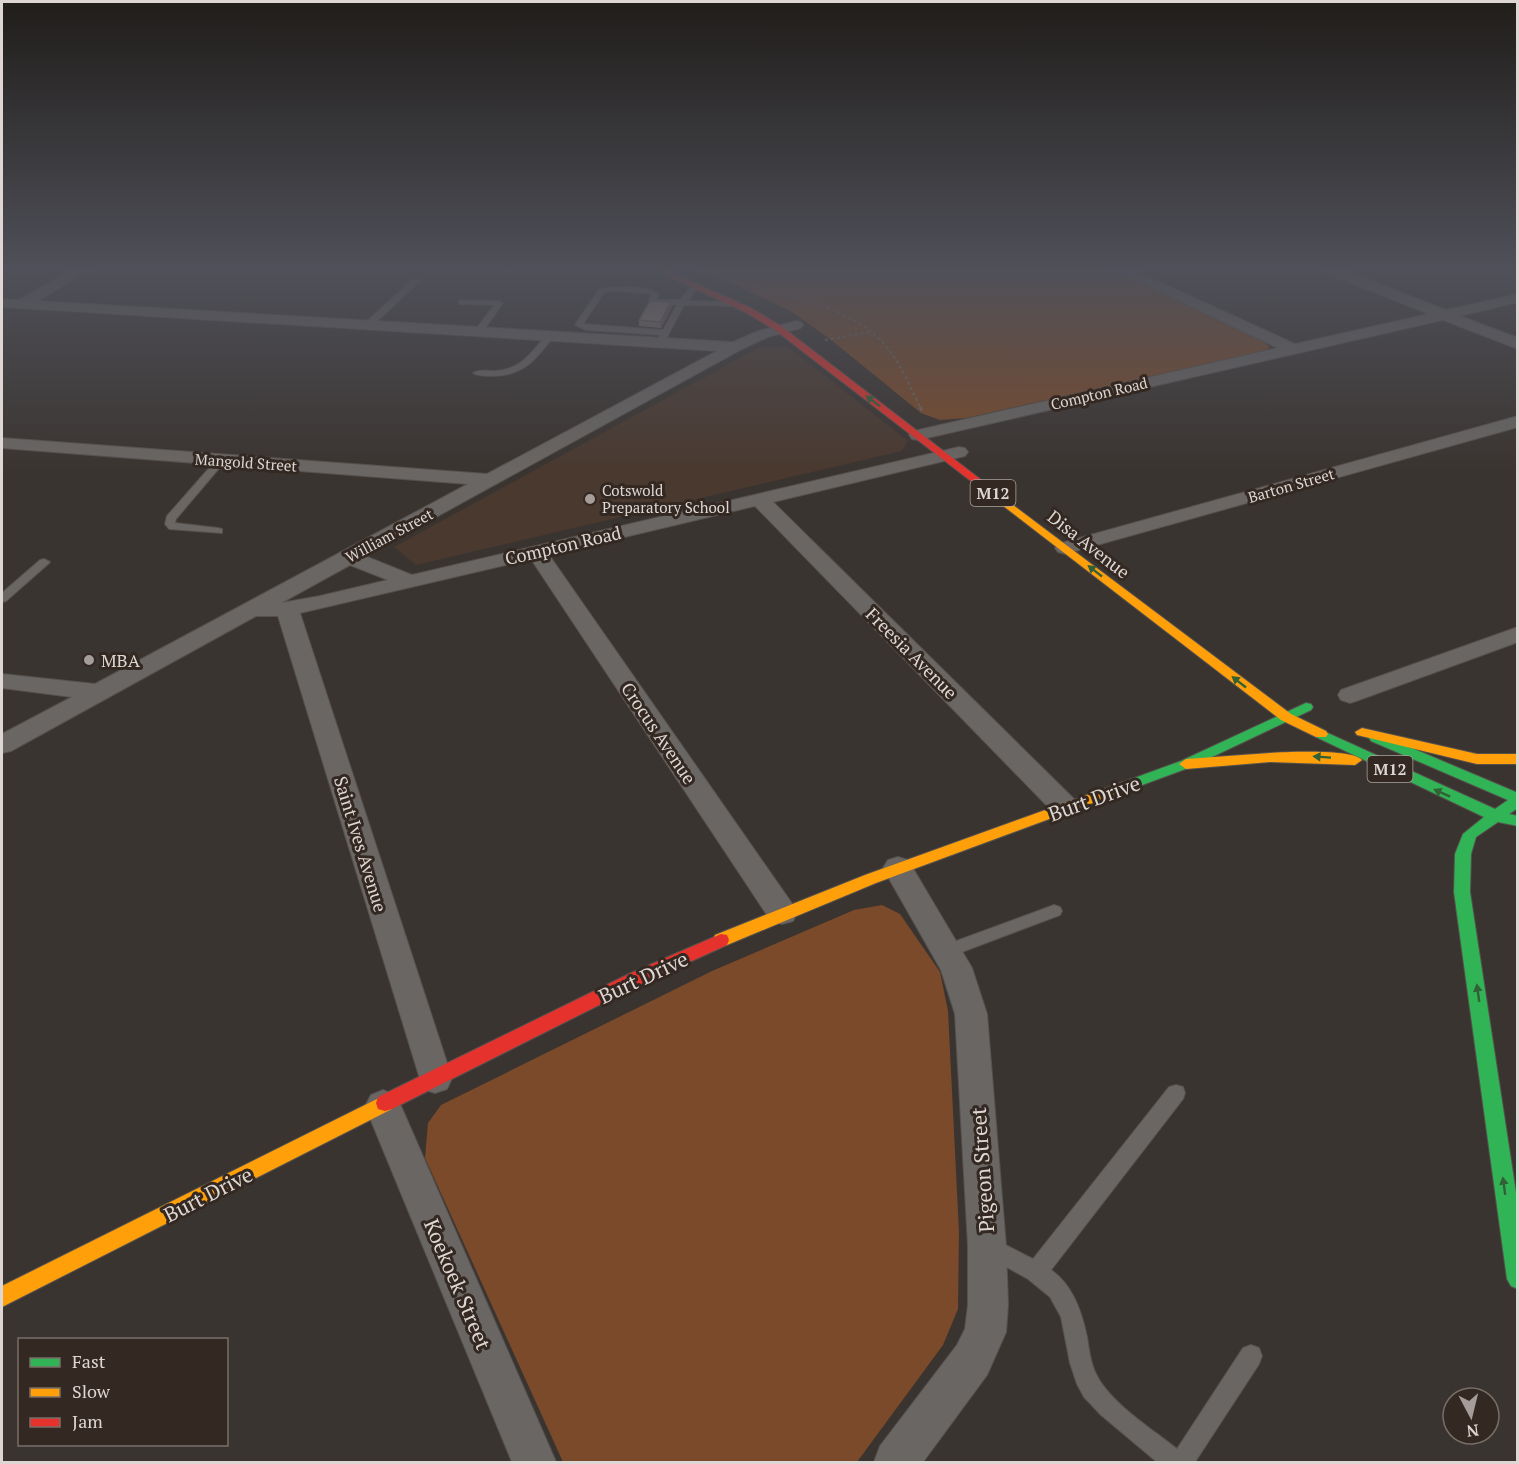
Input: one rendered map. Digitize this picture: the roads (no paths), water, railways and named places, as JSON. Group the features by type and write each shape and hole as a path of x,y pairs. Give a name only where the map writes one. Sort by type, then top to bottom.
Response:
{"main road":[{"name":"Disa Avenue","path":"804,336 923,429"},
{"name":"Disa Avenue","path":"837,355 951,453 1071,540 1286,717 1380,764 1496,816 1518,821"},
{"name":"Disa Avenue","path":"951,453 1045,515"},
{"name":"Disa Avenue","path":"1071,540 1101,556"},
{"name":"Burt Drive","path":"2,1297 637,978 782,913 898,868 1186,764 1286,717 1312,710 1288,696"},
{"name":"M12","path":"1345,725 1518,799"},
{"path":"1362,732 1466,758 1493,761 1518,759"},
{"path":"1186,764 1249,755 1289,754 1380,764"},
{"path":"1518,799 1470,834 1466,842 1462,892 1518,1279"}],"street":[{"path":"568,336 662,338 735,347"},
{"name":"William Street","path":"2,745 735,347 768,336"},
{"path":"1265,336 1292,349"},
{"name":"Compton Road","path":"923,429 1347,336"},
{"name":"Barton Street","path":"1071,540 1518,422"},
{"name":"Mangold Street","path":"2,443 490,480"},
{"name":"Compton Road","path":"252,610 287,609 951,453"},
{"name":"Freesia Avenue","path":"758,498 1066,808"},
{"name":"Crocus Avenue","path":"536,552 782,913"},
{"path":"348,557 409,581"},
{"name":"Saint Ives Avenue","path":"287,609 435,1078"},
{"path":"1350,695 1518,634"},
{"path":"2,681 98,692"},
{"name":"Pigeon Street","path":"896,1462 972,1360 985,1332 988,1305 987,1246 971,1014 956,968 898,868"},
{"name":"Koekoek Street","path":"383,1106 534,1462"}],"lane":[{"path":"477,373 511,373 521,369 550,336"},
{"path":"656,336 662,338"},
{"path":"218,531 173,527 170,524 171,518 221,460"},
{"path":"2,599 44,562"},
{"path":"946,952 1054,911"},
{"path":"1036,1272 1176,1093"},
{"path":"987,1246 1036,1272 1062,1293 1073,1317 1082,1370 1092,1389 1175,1462"},
{"path":"1182,1462 1251,1356"}],"place":[{"name":"Cotswold Preparatory School","path":"590,499"},
{"name":"MBA","path":"89,660"}]}
